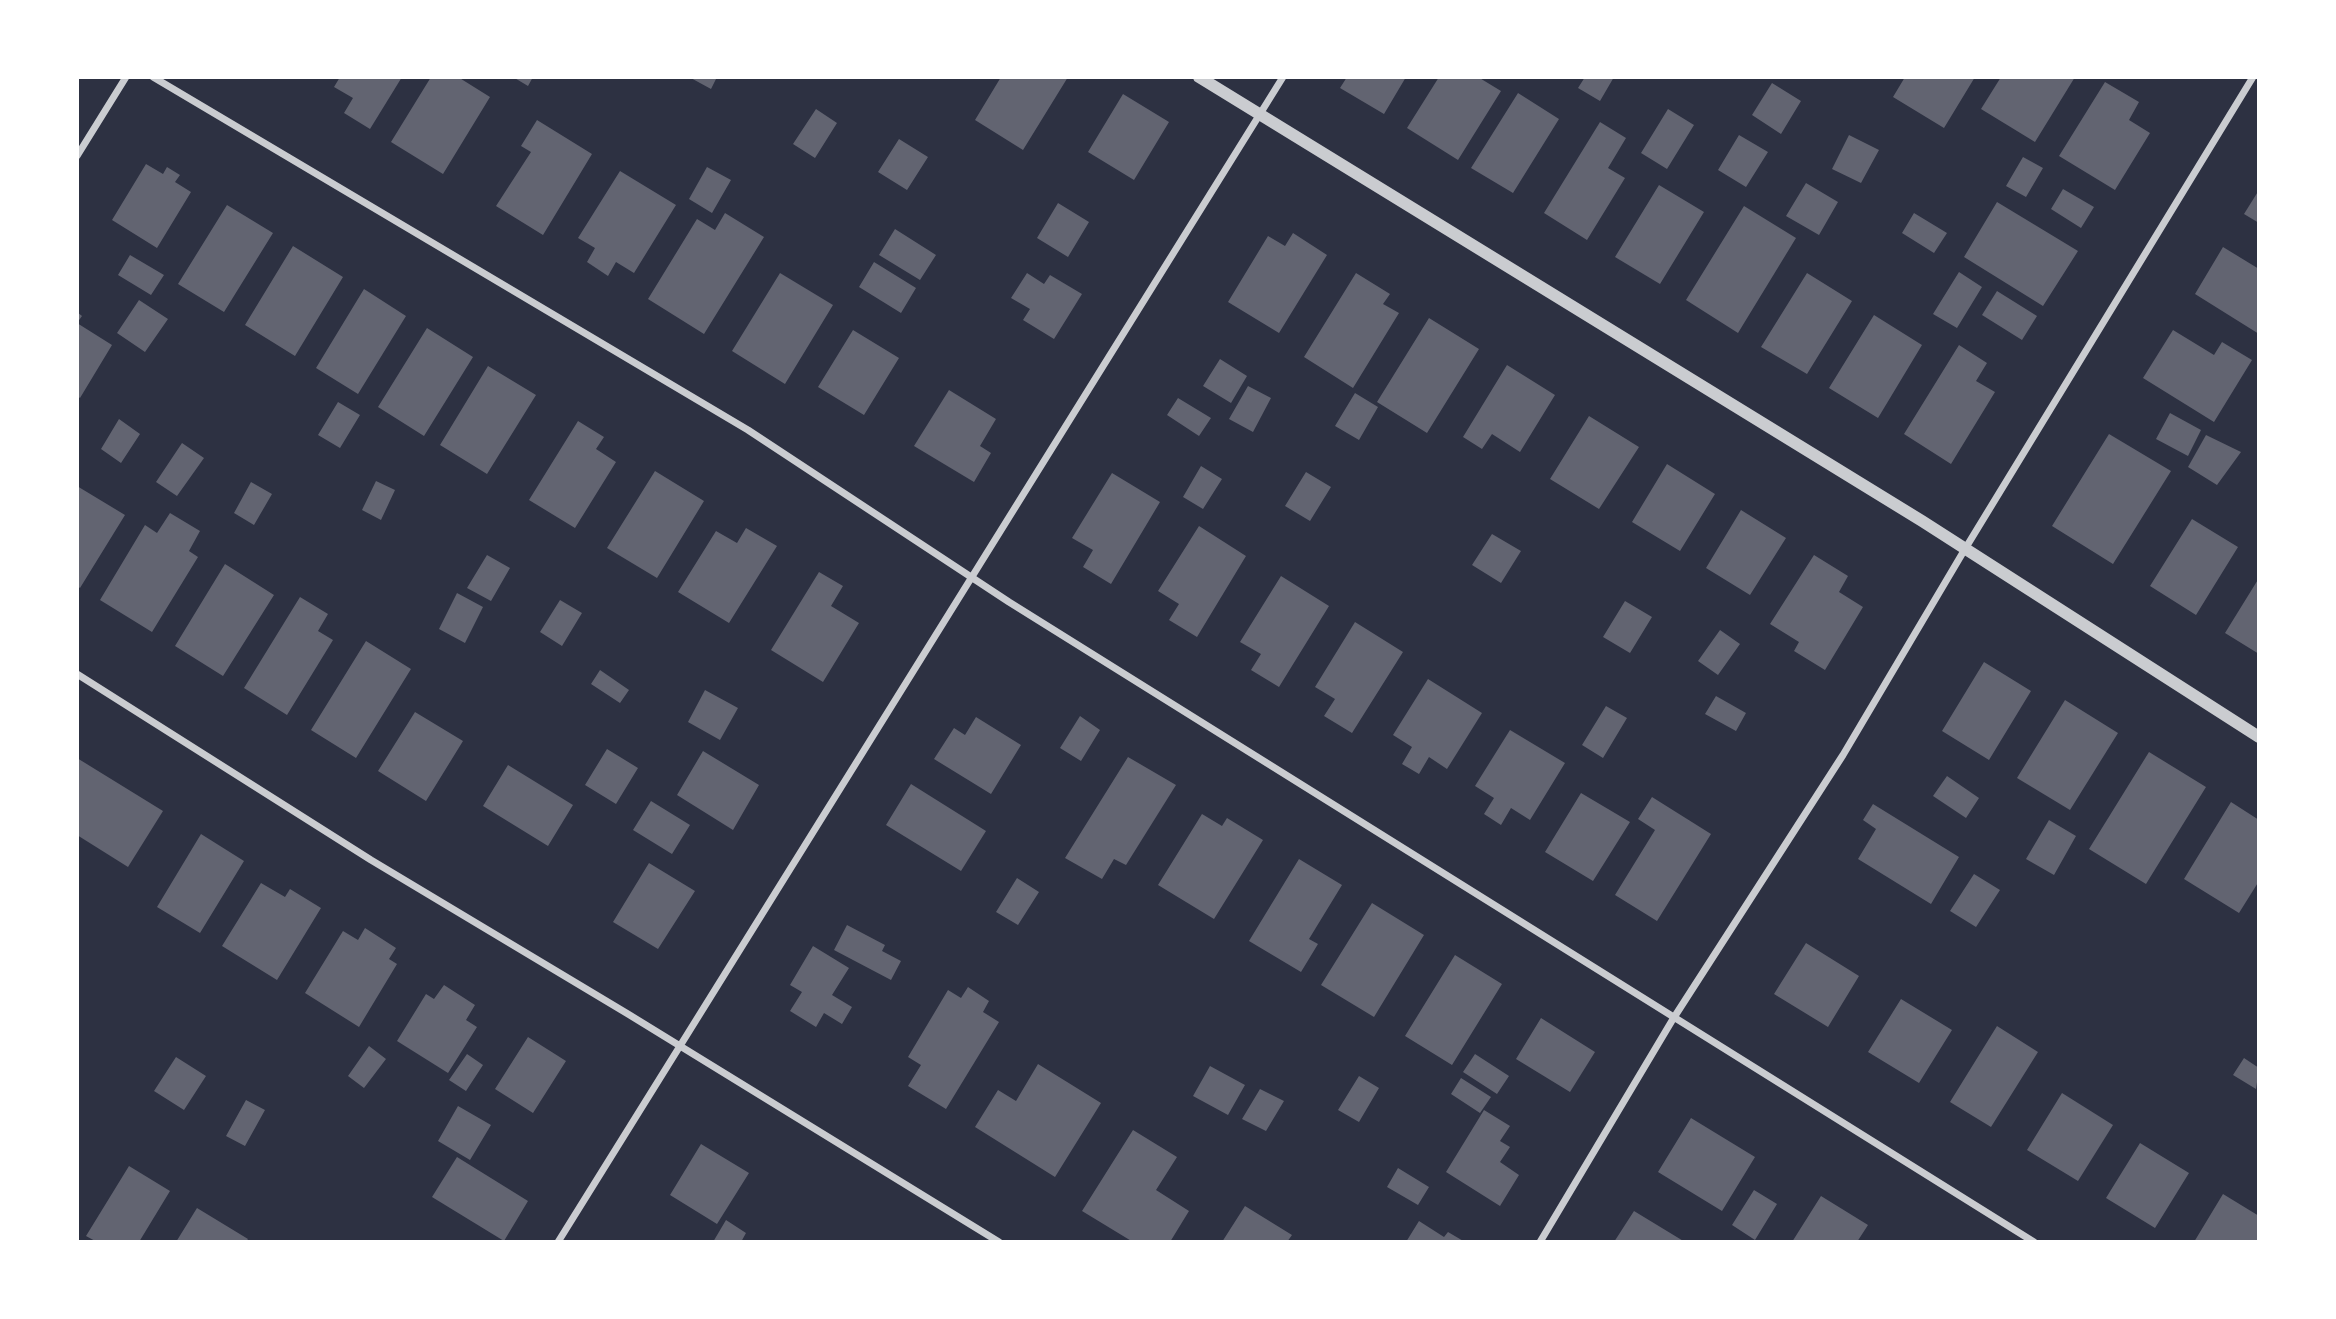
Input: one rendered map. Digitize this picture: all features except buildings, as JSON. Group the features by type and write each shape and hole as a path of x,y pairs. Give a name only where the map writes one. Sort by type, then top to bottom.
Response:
{"street":[{"path":"77,156 126,77"},
{"path":"153,77 748,430 971,578 2034,1242"},
{"path":"1199,77 1965,549 2259,737"},
{"path":"558,1242 678,1045 1283,77"},
{"path":"1540,1242 1674,1019 1843,755 1965,549 2253,77"},
{"path":"77,674 371,860 999,1242"}]}
